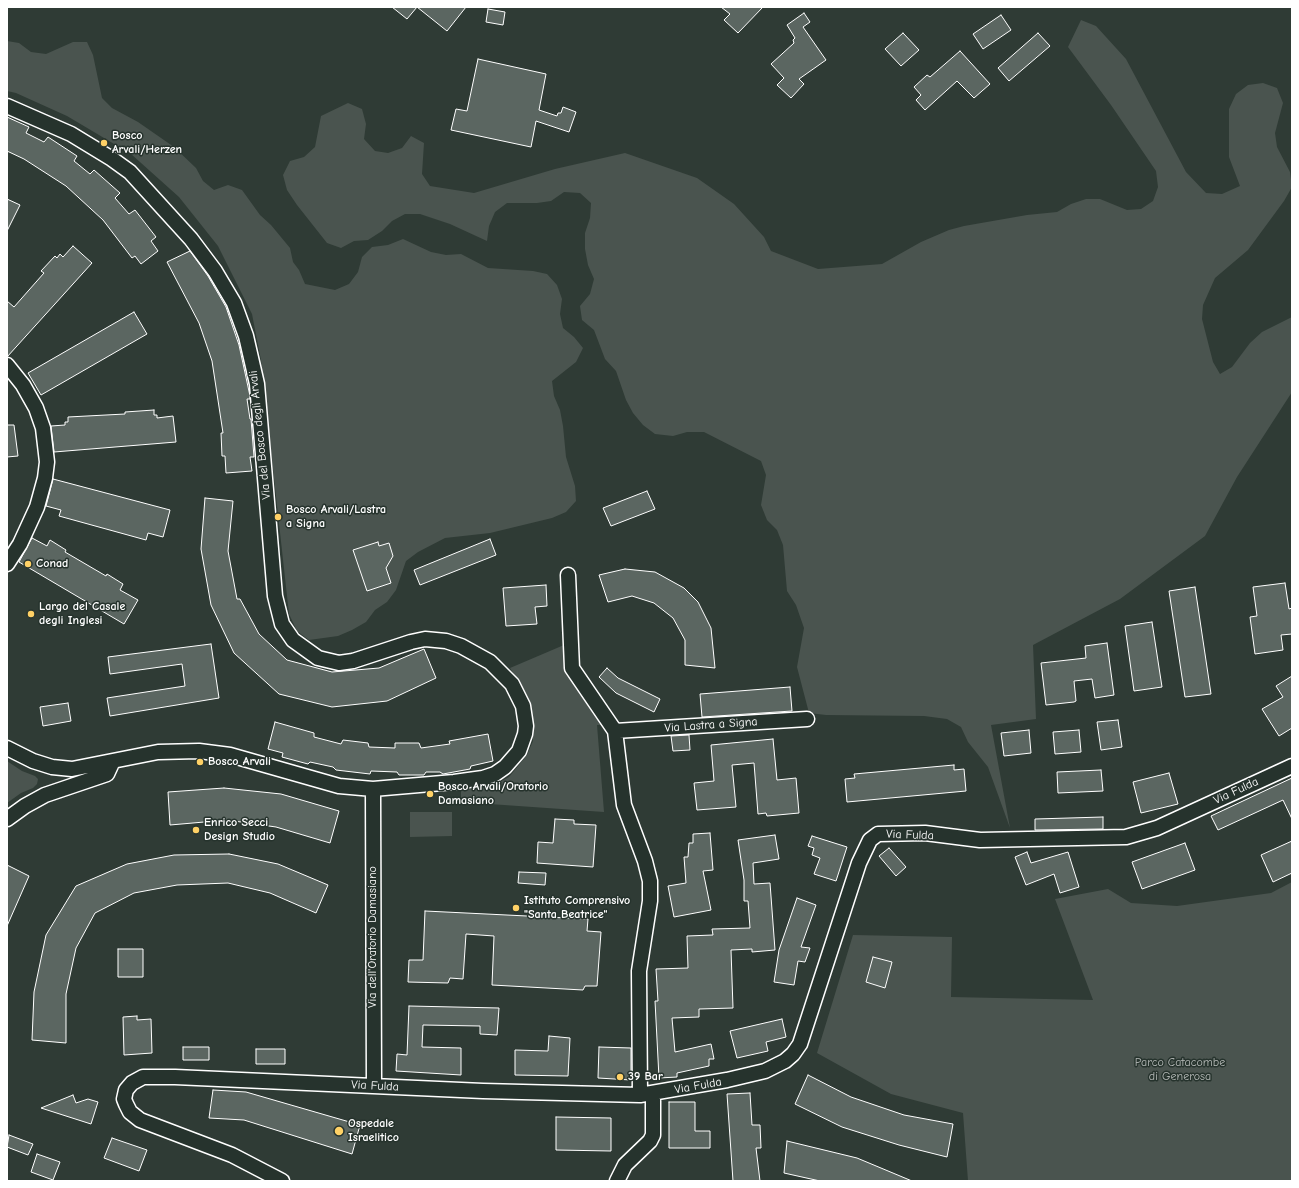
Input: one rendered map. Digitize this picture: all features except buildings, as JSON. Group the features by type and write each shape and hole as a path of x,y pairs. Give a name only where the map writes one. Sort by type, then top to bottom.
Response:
{"street":[{"name":"Via del Bosco degli Arvali","path":"7,106 71,134 112,158 130,172 190,239 215,271 234,303 246,336 256,384 275,596 282,624 293,640 318,658 339,663 353,661 418,640 432,639 446,641 468,649 490,662 508,678 517,691 525,716 525,734 519,751 500,771 483,778 372,789 333,784 230,755 199,751 158,752 79,768 63,769 33,761 7,748"},
{"path":"7,365 23,385 36,408 43,428 47,462 38,507 20,544 7,564"},
{"path":"568,575 572,668 615,731 624,805 644,861 650,886 650,901 639,971 646,1094 653,1135 650,1141 625,1165 617,1181"},
{"name":"Via Lastra a Signa","path":"615,731 807,718"},
{"path":"7,819 45,795 107,774 113,761"},
{"name":"Via Fulda","path":"282,1181 232,1155 140,1120 130,1112 126,1104 124,1099 126,1090 137,1079 149,1077 374,1086 646,1094 727,1080 765,1071 784,1062 793,1054 804,1034 859,863 870,840 878,834 925,833 980,840 1126,837 1157,828 1292,766"},
{"name":"Via dell'Oratorio Damasiano","path":"372,789 374,1086"}],"green space":[{"path":"1081,20 1096,26 1126,59 1186,172 1206,193 1222,194 1240,186 1229,157 1229,109 1236,94 1248,85 1263,83 1277,88 1283,103 1275,133 1277,147 1290,172 1292,187 1284,201 1248,250 1215,278 1203,305 1202,319 1213,362 1220,374 1232,367 1250,343 1262,332 1292,317 1292,392 1237,477 1205,536 1120,599 1033,645 1036,719 991,725 1010,828 988,767 968,742 961,727 947,719 924,716 826,715 809,713 797,667 804,628 796,605 787,591 783,545 777,530 767,520 761,505 766,475 761,461 704,432 687,432 673,436 655,434 643,425 633,413 626,400 616,371 605,359 594,330 582,320 580,306 590,294 594,279 588,265 585,249 585,233 590,218 591,203 580,193 564,192 551,201 537,203 507,203 495,212 489,226 487,241 450,224 420,214 405,214 392,221 382,231 368,240 354,241 341,248 327,243 287,190 283,175 290,161 304,157 315,147 321,116 348,103 362,109 366,124 364,139 375,151 388,153 402,148 411,136 424,143 422,174 430,186 474,193 555,169 625,153 697,178 734,204 764,237 771,251 818,269 882,264 921,242 949,230 964,226 1027,215 1057,212 1071,204 1086,199 1100,199 1127,210 1141,209 1153,201 1158,187 1156,171 1111,105 1068,47"},
{"path":"7,41 19,43 31,52 46,54 73,42 87,42 93,55 102,98 112,108 138,122 174,147 196,168 203,181 214,190 228,185 242,190 260,215 271,225 290,248 293,262 299,270 305,284 335,290 349,284 358,272 362,257 372,247 388,245 403,239 431,252 446,255 461,254 488,268 533,271 547,274 557,285 562,299 560,314 563,328 574,337 583,348 576,362 552,381 554,396 560,410 566,457 575,486 576,501 566,512 552,518 490,533 445,538 418,552 406,561 396,590 387,602 375,610 366,622 352,630 338,636 309,640 297,631 289,614 261,360 252,314 218,246 179,197 131,154 67,116 16,93 7,91"},
{"path":"564,645 565,666 571,679 588,700 603,725 597,725 604,812 461,802 461,791 498,783 509,777 527,755 533,741 532,711 522,688 510,668"},
{"path":"7,761 38,779 37,784 33,788 21,793 7,803"},
{"path":"410,812 452,812 452,836 410,837"},
{"name":"Parco Catacombe di Generosa","path":"1292,882 1292,1181 968,1181 963,1113 891,1094 817,1053 853,935 952,937 951,997 1093,1000 1055,899 1108,889 1131,903 1177,906 1271,893"}],"place":[{"name":"Bosco Arvali/Herzen","path":"104,143"},
{"name":"Bosco Arvali/Lastra a Signa","path":"278,517"},
{"name":"Conad","path":"28,564"},
{"name":"Largo del Casale degli Inglesi","path":"31,614"},
{"name":"Bosco Arvali","path":"200,762"},
{"name":"Bosco Arvali/Oratorio Damasiano","path":"430,794"},
{"name":"Enrico Secci Design Studio","path":"196,830"},
{"name":"Istituto Comprensivo \"Santa Beatrice\"","path":"516,908"},
{"name":"39 Bar","path":"620,1077"},
{"name":"Ospedale Israelitico","path":"339,1131"}]}
